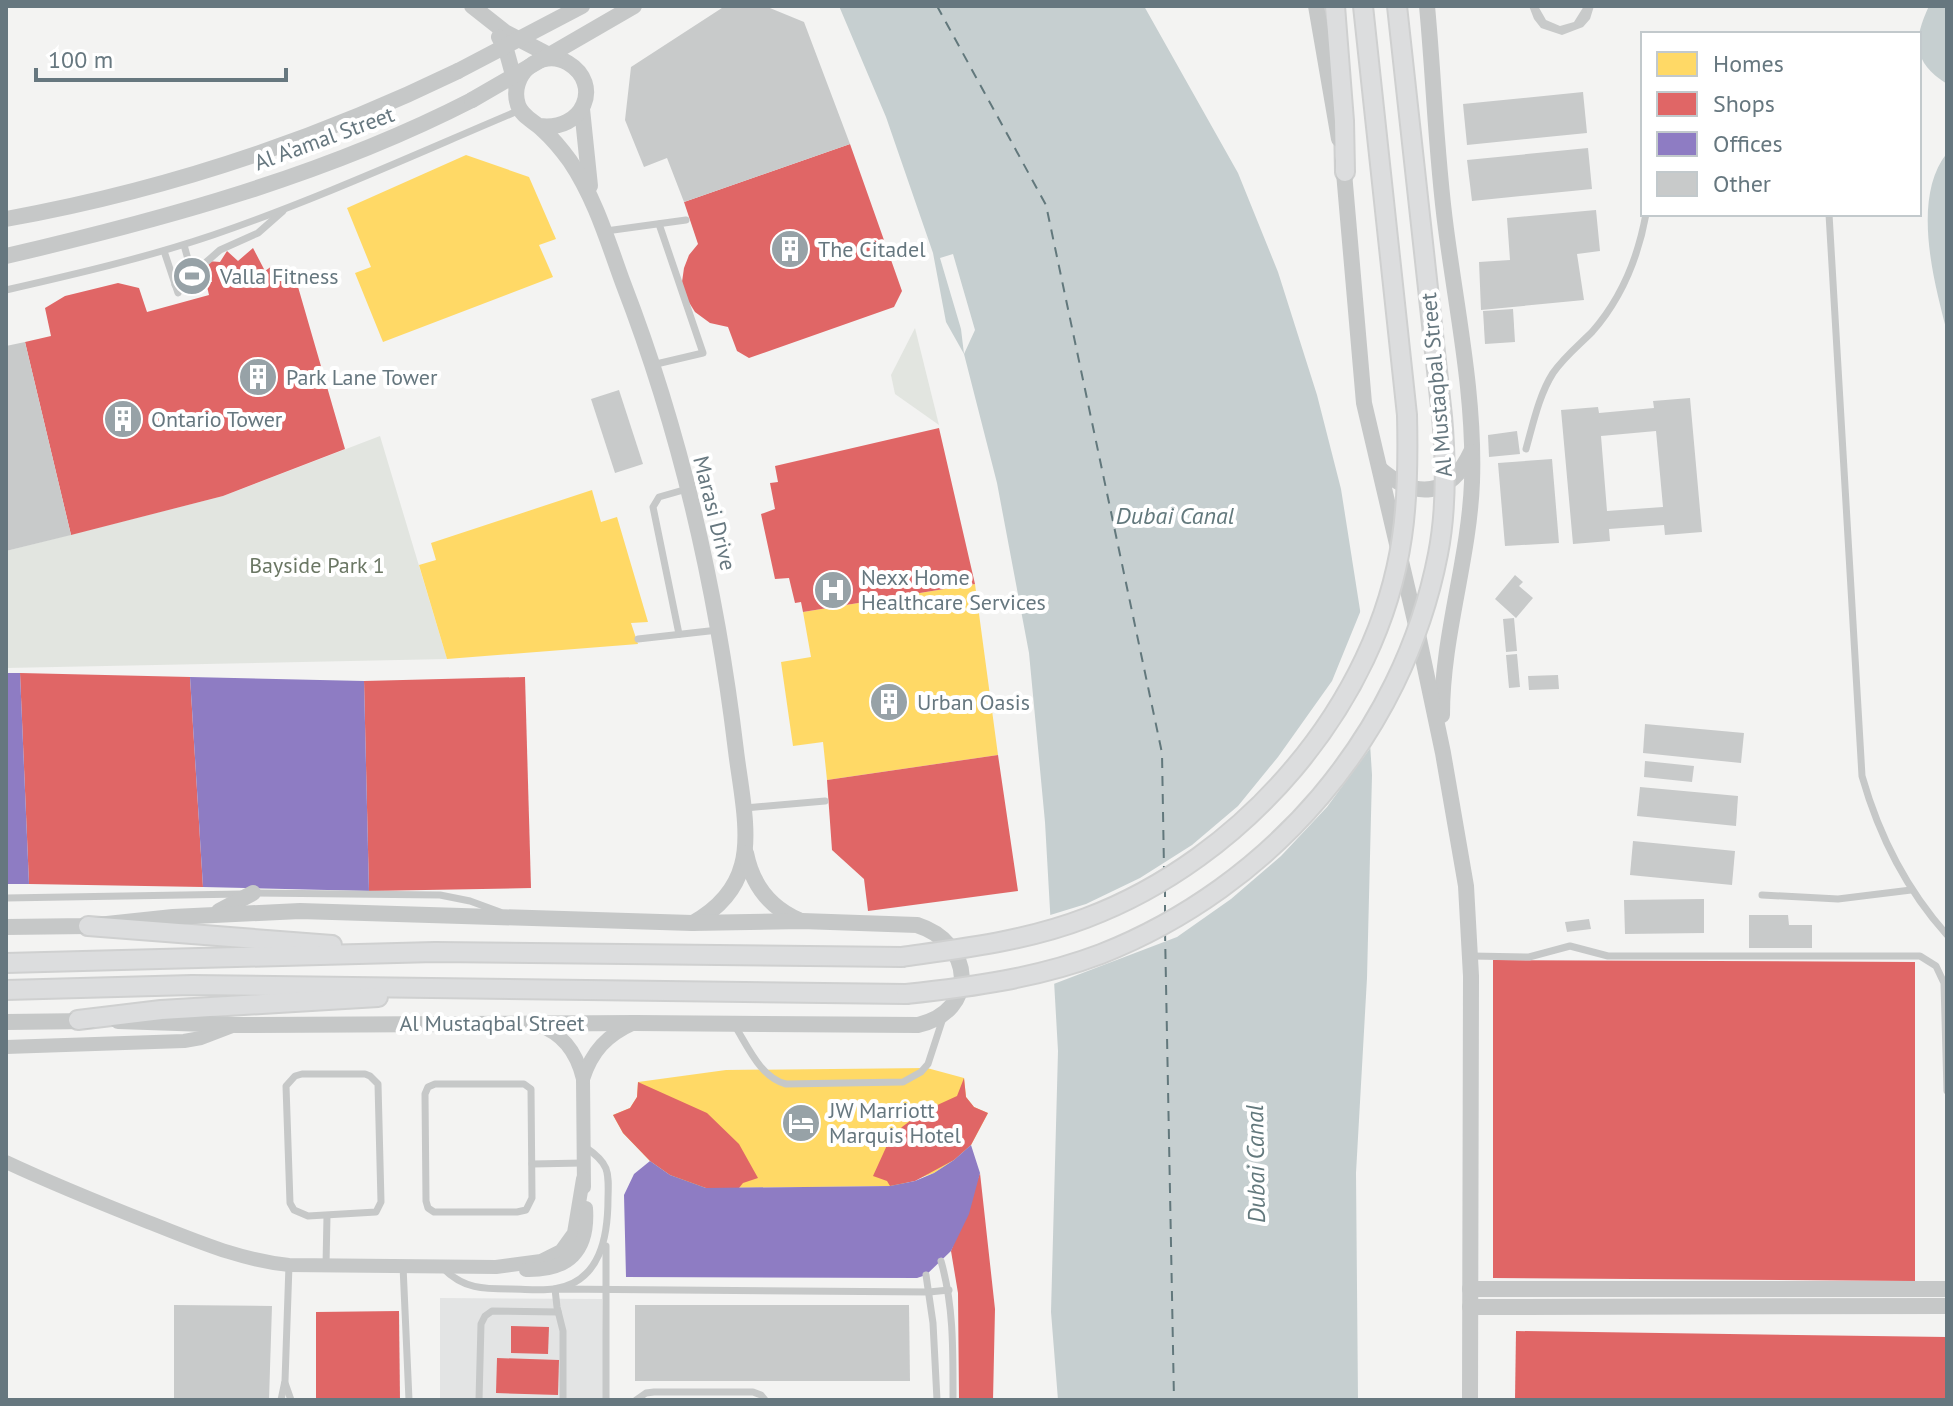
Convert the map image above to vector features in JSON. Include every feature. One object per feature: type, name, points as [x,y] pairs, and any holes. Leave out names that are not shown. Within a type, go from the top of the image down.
[{"type":"main road","points":[[1335,6],[1345,172]]},
{"type":"main road","name":"Al Mustaqbal Street","points":[[6,963],[435,952],[902,957],[1018,939],[1065,926],[1122,903],[1185,867],[1243,822],[1269,796],[1301,759],[1336,709],[1359,666],[1383,609],[1402,539],[1407,415],[1363,6]]},
{"type":"main road","name":"Al Mustaqbal Street","points":[[6,990],[192,985],[906,994],[963,988],[1063,967],[1124,944],[1204,901],[1256,862],[1294,827],[1320,798],[1366,735],[1403,665],[1417,629],[1438,554],[1446,478],[1442,416],[1397,6]]},
{"type":"main road","points":[[88,926],[435,952]]},
{"type":"main road","points":[[78,1020],[147,1011],[359,999],[433,988]]},
{"type":"street","points":[[472,6],[489,22],[567,63],[582,78],[585,88],[582,109],[574,119],[552,128],[539,126],[520,110],[507,53],[489,22]]},
{"type":"street","name":"Al A'amal Street","points":[[6,219],[102,199],[263,151],[372,112],[582,6]]},
{"type":"street","name":"Al A'amal Street","points":[[6,256],[114,231],[243,191],[385,141],[472,100],[634,6]]},
{"type":"street","points":[[1316,6],[1345,172],[1361,381],[1443,753],[1466,886],[1471,956],[1470,1400]]},
{"type":"street","points":[[1427,6],[1442,190],[1464,355],[1472,450],[1467,538],[1443,677],[1443,753]]},
{"type":"street","points":[[516,88],[523,71],[530,65],[538,60],[557,59]]},
{"type":"street","name":"Marasi Drive","points":[[582,109],[592,199]]},
{"type":"street","name":"Marasi Drive","points":[[539,126],[569,160],[592,199],[652,365],[687,489],[718,630],[743,808],[745,848],[743,864],[729,893],[706,916],[692,923]]},
{"type":"street","points":[[1380,469],[1398,484],[1421,490],[1444,485],[1462,471],[1472,450]]},
{"type":"street","name":"Marasi Drive","points":[[745,848],[752,875],[767,898],[777,908],[802,921]]},
{"type":"street","points":[[215,914],[253,893]]},
{"type":"street","points":[[6,927],[88,926],[215,914],[300,911],[512,919],[917,925],[934,930],[948,941],[957,956],[962,973],[958,996],[944,1014]]},
{"type":"street","name":"Al Mustaqbal Street","points":[[6,1022],[918,1025],[932,1022],[944,1014]]},
{"type":"street","points":[[6,1162],[224,1252],[267,1262],[289,1265],[496,1267],[541,1261],[566,1246],[577,1224],[583,1179],[583,1079],[567,1043],[557,1034],[533,1023]]},
{"type":"street","points":[[583,1079],[596,1050],[607,1038],[635,1023]]},
{"type":"street","points":[[6,1047],[184,1041],[236,1025]]},
{"type":"street","points":[[6,1171],[51,1183]]},
{"type":"street","points":[[1470,1289],[1947,1289]]},
{"type":"street","points":[[1470,1307],[1947,1306]]},
{"type":"lane","points":[[6,290],[184,245],[286,208],[520,110]]},
{"type":"lane","points":[[164,251],[176,289],[195,283],[212,256],[258,233],[286,208]]},
{"type":"lane","points":[[1526,449],[1539,405],[1553,373],[1595,329],[1623,287],[1642,239],[1646,216]]},
{"type":"lane","points":[[1829,216],[1862,776],[1884,842],[1911,890],[1947,935]]},
{"type":"lane","points":[[604,231],[686,220]]},
{"type":"lane","points":[[652,365],[703,353],[659,224]]},
{"type":"lane","points":[[184,245],[195,283]]},
{"type":"lane","points":[[679,634],[653,507],[659,497],[687,489]]},
{"type":"lane","points":[[638,639],[718,630]]},
{"type":"lane","points":[[743,808],[825,801]]},
{"type":"lane","points":[[1762,895],[1838,899],[1911,890]]},
{"type":"lane","points":[[6,898],[253,893],[440,895],[485,905],[512,919]]},
{"type":"lane","points":[[1471,956],[1529,957],[1570,946],[1608,956],[1920,956],[1936,966],[1944,983],[1947,1091]]},
{"type":"lane","points":[[734,1025],[757,1061],[776,1082],[903,1082],[928,1064],[944,1014]]},
{"type":"lane","points":[[302,1074],[370,1076],[379,1089],[380,1205],[372,1214],[327,1216],[300,1214],[290,1203],[286,1086],[295,1076],[302,1074]]},
{"type":"lane","points":[[435,1084],[529,1086],[533,1092],[532,1164],[532,1198],[529,1207],[522,1212],[431,1211],[426,1201],[425,1094],[428,1087],[435,1084]]},
{"type":"lane","points":[[583,1145],[602,1160],[608,1171],[606,1400]]},
{"type":"lane","points":[[532,1164],[583,1163]]},
{"type":"lane","points":[[326,1265],[327,1216]]},
{"type":"lane","points":[[555,1289],[581,1277],[592,1266],[606,1239]]},
{"type":"lane","points":[[941,1261],[949,1290],[954,1359],[953,1400]]},
{"type":"lane","points":[[281,1400],[285,1381],[289,1265]]},
{"type":"lane","points":[[403,1266],[409,1400]]},
{"type":"lane","points":[[442,1267],[461,1283],[472,1287],[949,1290]]},
{"type":"lane","points":[[926,1275],[937,1400]]},
{"type":"lane","points":[[555,1289],[563,1331],[563,1400]]},
{"type":"lane","points":[[479,1400],[481,1324],[485,1316],[492,1311],[558,1312]]},
{"type":"lane","points":[[285,1381],[291,1400]]},
{"type":"lane","points":[[636,1400],[654,1392],[757,1393],[765,1400]]},
{"type":"shaded area","points":[[440,1298],[602,1299],[605,1400],[440,1400]]},
{"type":"green space","points":[[915,328],[939,425],[895,394],[891,375]]},
{"type":"green space","name":"Bayside Park 1","points":[[380,436],[447,659],[6,668],[6,551],[223,496]]},
{"type":"water","name":"Dubai Canal","points":[[839,6],[1144,6],[1238,173],[1278,272],[1317,395],[1341,489],[1363,629],[1372,775],[1367,978],[1356,1173],[1358,1400],[1058,1400],[1051,1312],[1058,1051],[1045,822],[1029,653],[997,483],[964,354],[946,322],[933,253],[886,117]]},
{"type":"water","points":[[1929,6],[1947,6],[1947,84],[1922,59],[1920,29]]},
{"type":"water","points":[[1947,153],[1947,332],[1932,265],[1928,216],[1936,172]]},
{"type":"pier","points":[[953,254],[975,330],[964,354],[961,329],[940,258]]},
{"type":"pier","points":[[1363,605],[1374,743],[1327,807],[1281,856],[1231,899],[1177,937],[1051,985],[1047,916],[1086,904],[1140,878],[1192,845],[1238,806],[1278,757],[1332,681]]},
{"type":"building: Homes","points":[[466,155],[529,177],[556,239],[539,245],[553,277],[383,342],[355,273],[371,267],[347,208]]},
{"type":"building: Homes","points":[[592,490],[601,522],[617,517],[648,622],[631,623],[638,644],[447,659],[419,565],[436,560],[431,543]]},
{"type":"building: Homes","name":"Urban Oasis","points":[[975,584],[998,755],[827,780],[823,742],[793,746],[781,662],[811,657],[803,612]]},
{"type":"building: Homes","name":"JW Marriott Marquis Hotel","points":[[927,1068],[964,1078],[966,1097],[974,1107],[988,1113],[971,1145],[954,1160],[934,1173],[897,1186],[706,1188],[690,1184],[650,1161],[623,1133],[613,1115],[630,1108],[637,1097],[638,1082],[726,1070]]},
{"type":"building: Shops","name":"The Citadel","points":[[850,144],[902,291],[894,307],[749,358],[737,351],[728,327],[710,323],[695,312],[685,296],[682,282],[684,268],[698,244],[684,202]]},
{"type":"building: Shops","points":[[253,248],[265,271],[272,266],[276,279],[294,273],[345,449],[223,496],[71,535],[25,342],[51,336],[45,308],[65,296],[118,283],[139,288],[147,312],[209,295],[206,282],[212,282],[207,261],[220,262],[227,251],[238,261]]},
{"type":"building: Shops","points":[[939,428],[975,584],[803,612],[801,602],[795,603],[789,578],[775,579],[761,514],[775,509],[770,483],[778,482],[775,466]]},
{"type":"building: Shops","points":[[20,673],[190,677],[203,887],[29,884]]},
{"type":"building: Shops","points":[[525,677],[531,888],[369,891],[364,681]]},
{"type":"building: Shops","points":[[998,755],[1018,891],[868,911],[864,879],[832,850],[827,780]]},
{"type":"building: Shops","points":[[1493,960],[1915,962],[1915,1281],[1493,1278]]},
{"type":"building: Shops","points":[[964,1078],[966,1097],[974,1107],[988,1113],[971,1145],[954,1160],[915,1181],[890,1186],[887,1181],[873,1176],[888,1143],[902,1127],[922,1112],[957,1096]]},
{"type":"building: Shops","points":[[638,1082],[707,1113],[739,1144],[758,1178],[743,1183],[739,1188],[706,1188],[670,1175],[650,1161],[623,1133],[613,1115],[630,1108],[637,1097]]},
{"type":"building: Shops","points":[[980,1173],[995,1309],[993,1400],[959,1400],[958,1293],[951,1251]]},
{"type":"building: Shops","points":[[399,1311],[400,1400],[316,1400],[316,1312]]},
{"type":"building: Shops","points":[[511,1326],[549,1327],[548,1354],[511,1353]]},
{"type":"building: Shops","points":[[1516,1331],[1947,1337],[1947,1400],[1515,1400]]},
{"type":"building: Shops","points":[[497,1358],[559,1360],[558,1395],[496,1393]]},
{"type":"building: Offices","points":[[6,673],[20,673],[29,884],[6,884]]},
{"type":"building: Offices","points":[[190,677],[364,681],[369,891],[203,887]]},
{"type":"building: Offices","points":[[971,1145],[980,1173],[969,1214],[951,1251],[926,1275],[917,1278],[626,1277],[624,1195],[634,1174],[650,1161],[670,1175],[706,1188],[890,1186],[934,1173]]},
{"type":"building: Other","points":[[725,6],[765,6],[804,22],[850,144],[684,202],[667,158],[644,167],[625,120],[631,67]]},
{"type":"building: Other","points":[[1529,6],[1538,6],[1546,20],[1560,26],[1574,22],[1584,6],[1594,6],[1590,19],[1583,27],[1562,35],[1541,28]]},
{"type":"building: Other","points":[[1583,92],[1587,133],[1467,145],[1463,104]]},
{"type":"building: Other","points":[[1588,148],[1592,189],[1472,201],[1467,160]]},
{"type":"building: Other","points":[[1596,210],[1600,251],[1577,254],[1584,300],[1481,310],[1479,262],[1510,260],[1507,218]]},
{"type":"building: Other","points":[[1513,309],[1515,342],[1485,344],[1483,311]]},
{"type":"building: Other","points":[[25,342],[71,535],[6,551],[6,346]]},
{"type":"building: Other","points":[[619,390],[643,464],[615,473],[591,399]]},
{"type":"building: Other","points":[[1690,398],[1702,532],[1665,535],[1664,525],[1609,529],[1610,541],[1573,544],[1561,410],[1598,407],[1599,413],[1654,408],[1653,401]],"holes":[[[1656,431],[1663,507],[1607,511],[1601,436]]]},
{"type":"building: Other","points":[[1517,431],[1520,454],[1489,457],[1488,435]]},
{"type":"building: Other","points":[[1552,459],[1559,543],[1505,546],[1498,463]]},
{"type":"building: Other","points":[[1515,575],[1523,582],[1519,586],[1533,598],[1516,618],[1495,599]]},
{"type":"building: Other","points":[[1514,618],[1517,651],[1506,652],[1503,619]]},
{"type":"building: Other","points":[[1517,654],[1520,687],[1509,688],[1506,655]]},
{"type":"building: Other","points":[[1558,675],[1559,689],[1529,690],[1528,676]]},
{"type":"building: Other","points":[[1645,724],[1744,733],[1741,763],[1643,753]]},
{"type":"building: Other","points":[[1645,761],[1694,766],[1692,782],[1644,777]]},
{"type":"building: Other","points":[[1640,787],[1738,796],[1736,826],[1637,816]]},
{"type":"building: Other","points":[[1633,841],[1735,851],[1732,885],[1630,875]]},
{"type":"building: Other","points":[[1704,899],[1704,933],[1625,934],[1624,900]]},
{"type":"building: Other","points":[[1749,915],[1788,915],[1789,925],[1812,925],[1812,948],[1749,948]]},
{"type":"building: Other","points":[[1589,919],[1591,929],[1567,932],[1565,922]]},
{"type":"building: Other","points":[[174,1305],[272,1306],[269,1400],[174,1400]]},
{"type":"building: Other","points":[[635,1305],[909,1305],[910,1381],[635,1381]]},
{"type":"ferry route","points":[[937,6],[1046,205],[1162,753],[1164,869]]},
{"type":"ferry route","points":[[1165,887],[1165,913]]},
{"type":"ferry route","points":[[1165,931],[1174,1400]]},
{"type":"place","name":"The Citadel","points":[[790,249]]},
{"type":"place","name":"Valla Fitness","points":[[192,276]]},
{"type":"place","name":"Park Lane Tower","points":[[258,377]]},
{"type":"place","name":"Ontario Tower","points":[[123,419]]},
{"type":"place","name":"Nexx Home Healthcare Services","points":[[833,590]]},
{"type":"place","name":"Urban Oasis","points":[[889,702]]},
{"type":"place","name":"JW Marriott Marquis Hotel","points":[[801,1123]]}]
